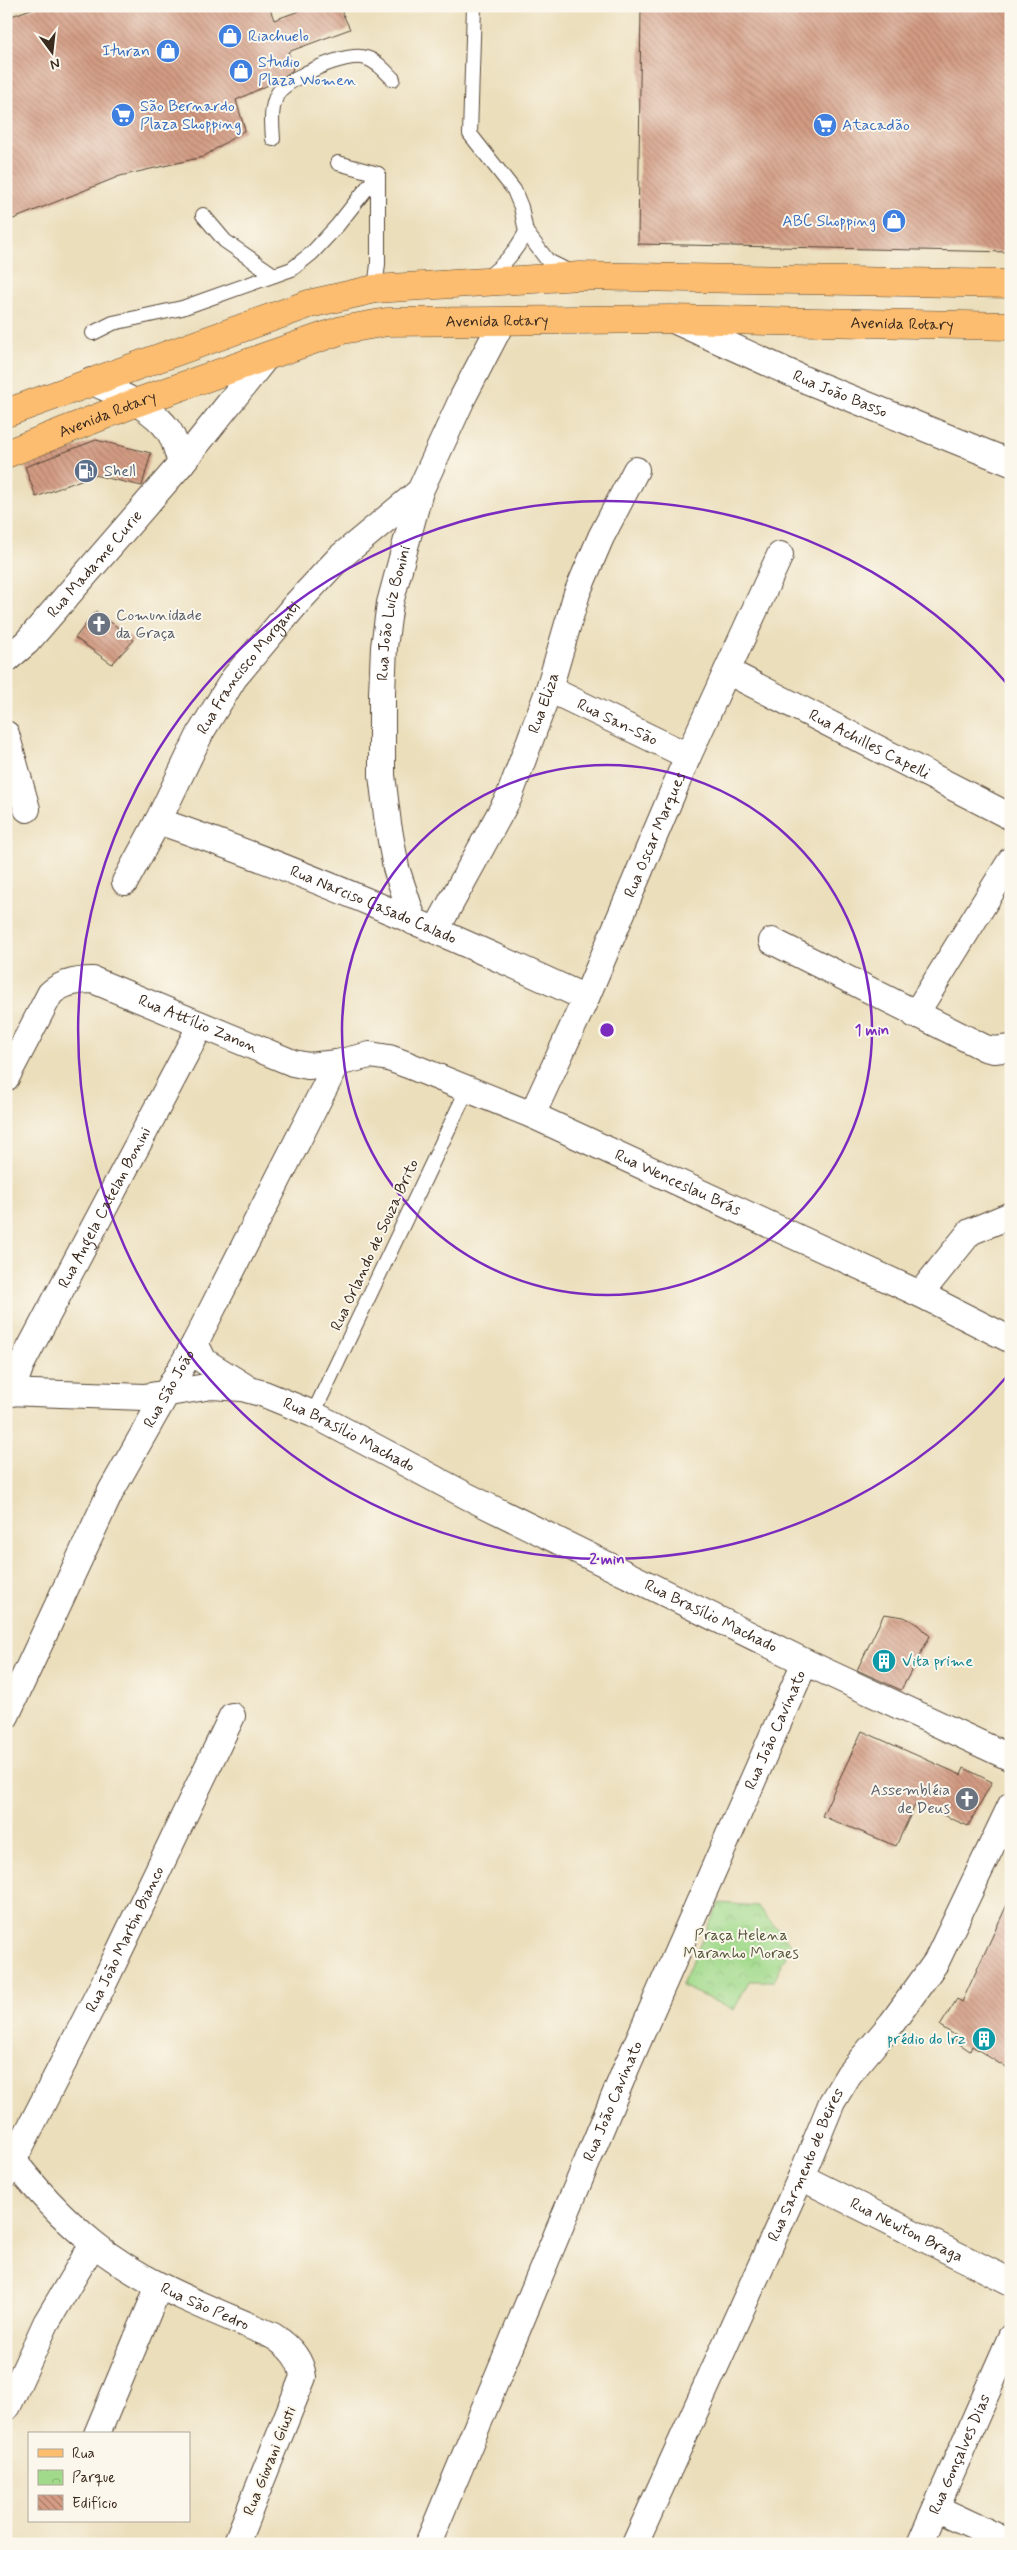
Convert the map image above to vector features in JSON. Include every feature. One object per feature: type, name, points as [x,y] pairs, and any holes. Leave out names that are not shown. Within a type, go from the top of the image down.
[{"type":"main road","points":[[6,413],[309,304],[375,289],[580,276],[1011,284]]},
{"type":"main road","name":"Avenida Rotary","points":[[6,454],[136,403],[342,330],[387,322],[671,319],[1011,326]]},
{"type":"street","name":"Rua João Basso","points":[[671,319],[808,381],[1011,463]]},
{"type":"street","name":"Rua João Luiz Bonini","points":[[425,926],[396,868],[388,824],[382,775],[384,646],[390,603],[420,490],[463,397],[502,322]]},
{"type":"street","name":"Rua Madame Curie","points":[[6,660],[27,642],[181,464],[267,356]]},
{"type":"street","points":[[91,382],[136,403],[161,421],[170,432],[181,464]]},
{"type":"street","name":"Rua Eliza","points":[[425,926],[509,797],[549,688],[577,593],[601,537],[636,470]]},
{"type":"street","name":"Rua Francisco Morganti","points":[[125,882],[158,821],[201,732],[234,678],[297,603],[339,558],[420,490]]},
{"type":"street","name":"Rua Oscar Marques","points":[[532,1115],[586,998],[688,756],[780,555]]},
{"type":"street","name":"Rua Achilles Capelli","points":[[727,671],[1011,817]]},
{"type":"street","name":"Rua San-São","points":[[549,688],[688,756]]},
{"type":"street","points":[[6,734],[27,809]]},
{"type":"street","name":"Rua Narciso Casado Calado","points":[[158,821],[202,836],[425,926],[586,998]]},
{"type":"street","points":[[915,1015],[1011,860]]},
{"type":"street","points":[[772,941],[915,1015],[985,1048],[994,1050],[1011,1048]]},
{"type":"street","name":"Rua Attílio Zanon","points":[[6,1078],[50,994],[61,986],[80,980],[93,980],[293,1063],[308,1066],[337,1063]]},
{"type":"street","name":"Rua Angela Catelan Bonini","points":[[8,1392],[201,1025]]},
{"type":"street","name":"Rua Wenceslau Brás","points":[[337,1063],[370,1055],[388,1058],[532,1115],[920,1294],[1011,1340]]},
{"type":"street","name":"Rua São João","points":[[6,1716],[112,1490],[195,1343],[337,1063]]},
{"type":"street","points":[[920,1294],[970,1232],[1011,1215]]},
{"type":"street","name":"Rua Brasílio Machado","points":[[195,1343],[204,1361],[252,1390],[313,1414],[466,1496],[805,1662],[1011,1758]]},
{"type":"street","name":"Rua Brasílio Machado","points":[[8,1392],[144,1397],[212,1386],[252,1390]]},
{"type":"street","name":"Rua João Cavinato","points":[[428,2544],[627,2066],[805,1662]]},
{"type":"street","name":"Rua João Martin Bianco","points":[[9,2162],[102,1987],[232,1716]]},
{"type":"street","name":"Rua Sarmento de Beires","points":[[635,2544],[801,2177],[832,2102],[844,2081],[867,2050],[892,2023],[936,1962],[1011,1805]]},
{"type":"street","name":"Rua São Pedro","points":[[9,2162],[93,2244],[159,2286],[273,2336],[286,2344],[302,2366],[303,2377]]},
{"type":"street","name":"Rua Newton Braga","points":[[801,2177],[1011,2282]]},
{"type":"street","points":[[8,2406],[46,2323],[93,2244]]},
{"type":"street","points":[[99,2432],[159,2286]]},
{"type":"street","name":"Rua Gonçalves Dias","points":[[920,2544],[1011,2337]]},
{"type":"street","name":"Rua Giovani Giusti","points":[[236,2544],[303,2377]]},
{"type":"street","points":[[936,2508],[1011,2542]]},
{"type":"lane","points":[[474,6],[470,134],[514,190],[521,207],[526,232],[548,261],[580,276]]},
{"type":"lane","points":[[273,139],[272,113],[278,93],[305,74],[349,57],[364,57],[374,61],[393,79]]},
{"type":"lane","points":[[338,162],[378,174]]},
{"type":"lane","points":[[93,333],[113,323],[182,308],[292,269],[312,254],[378,174]]},
{"type":"lane","points":[[375,289],[378,264],[378,174]]},
{"type":"lane","points":[[203,215],[225,241],[274,275]]},
{"type":"lane","points":[[482,281],[502,266],[517,248],[526,232]]},
{"type":"lane","name":"Rua Orlando de Souza Brito","points":[[313,1414],[467,1090]]},
{"type":"green space","name":"Praça Helena Maranho Moraes","points":[[719,1903],[757,1906],[791,1944],[774,1981],[749,1981],[734,2010],[681,1986]]},
{"type":"building","name":"São Bernardo Plaza Shopping","points":[[39,6],[269,6],[274,20],[313,6],[339,6],[350,29],[288,52],[293,70],[277,81],[236,100],[245,130],[203,157],[120,176],[6,222],[6,18]]},
{"type":"building","name":"Atacadão","points":[[641,6],[1011,6],[1011,252],[638,244]]},
{"type":"building","name":"Shell","points":[[96,440],[151,453],[142,486],[94,475],[36,497],[25,467]]},
{"type":"building","name":"Comunidade da Graça","points":[[96,611],[134,640],[112,664],[75,638]]},
{"type":"building","name":"Vita prime","points":[[884,1614],[904,1617],[919,1625],[930,1636],[901,1690],[857,1670]]},
{"type":"building","points":[[862,1731],[961,1775],[964,1768],[992,1782],[968,1826],[916,1803],[896,1846],[822,1816]]},
{"type":"building","points":[[1011,1896],[1011,2071],[972,2046],[970,2051],[955,2041],[958,2037],[940,2026],[957,1999],[962,2002]]},
{"type":"place","name":"Riachuelo","points":[[230,36]]},
{"type":"place","name":"Ituran","points":[[168,51]]},
{"type":"place","name":"Studio Plaza Women","points":[[241,71]]},
{"type":"place","name":"São Bernardo Plaza Shopping","points":[[123,115]]},
{"type":"place","name":"Atacadão","points":[[825,125]]},
{"type":"place","name":"ABC Shopping","points":[[894,221]]},
{"type":"place","name":"Shell","points":[[86,471]]},
{"type":"place","name":"Comunidade da Graça","points":[[99,624]]},
{"type":"place","name":"Vita prime","points":[[884,1661]]},
{"type":"place","name":"Assembléia de Deus","points":[[967,1799]]},
{"type":"place","name":"prédio do lrz","points":[[984,2039]]}]
